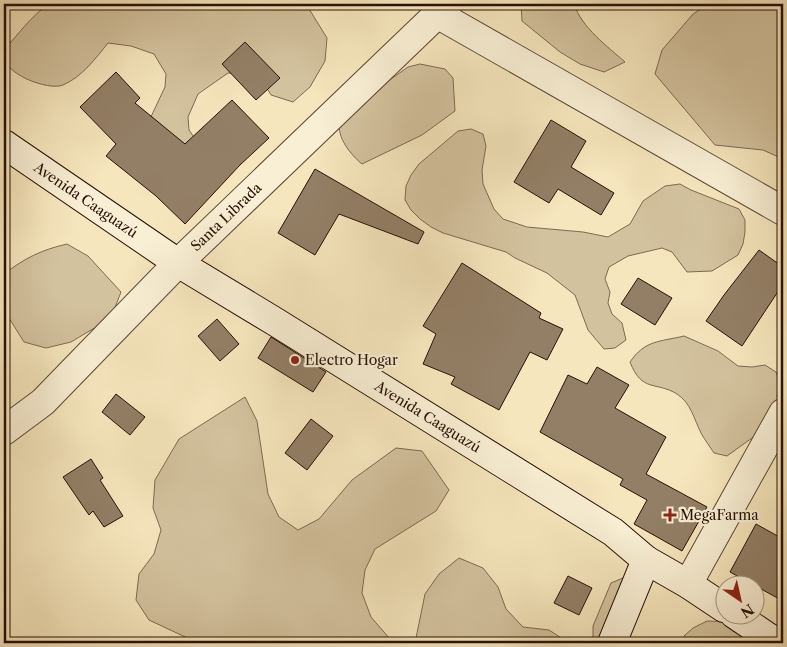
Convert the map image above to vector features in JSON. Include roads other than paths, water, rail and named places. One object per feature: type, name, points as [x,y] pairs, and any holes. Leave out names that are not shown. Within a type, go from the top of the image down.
[{"type":"street","points":[[442,9],[783,212]]},
{"type":"street","name":"Santa Librada","points":[[4,431],[43,402],[178,263],[442,9]]},
{"type":"street","name":"Avenida Caaguazú","points":[[4,144],[178,263],[274,320],[613,532],[646,560],[714,601]]},
{"type":"street","points":[[688,584],[783,413]]},
{"type":"street","points":[[612,643],[646,560]]},
{"type":"street","points":[[749,624],[777,643]]},
{"type":"place","name":"Electro Hogar","points":[[295,360]]},
{"type":"place","name":"MegaFarma","points":[[670,515]]}]
